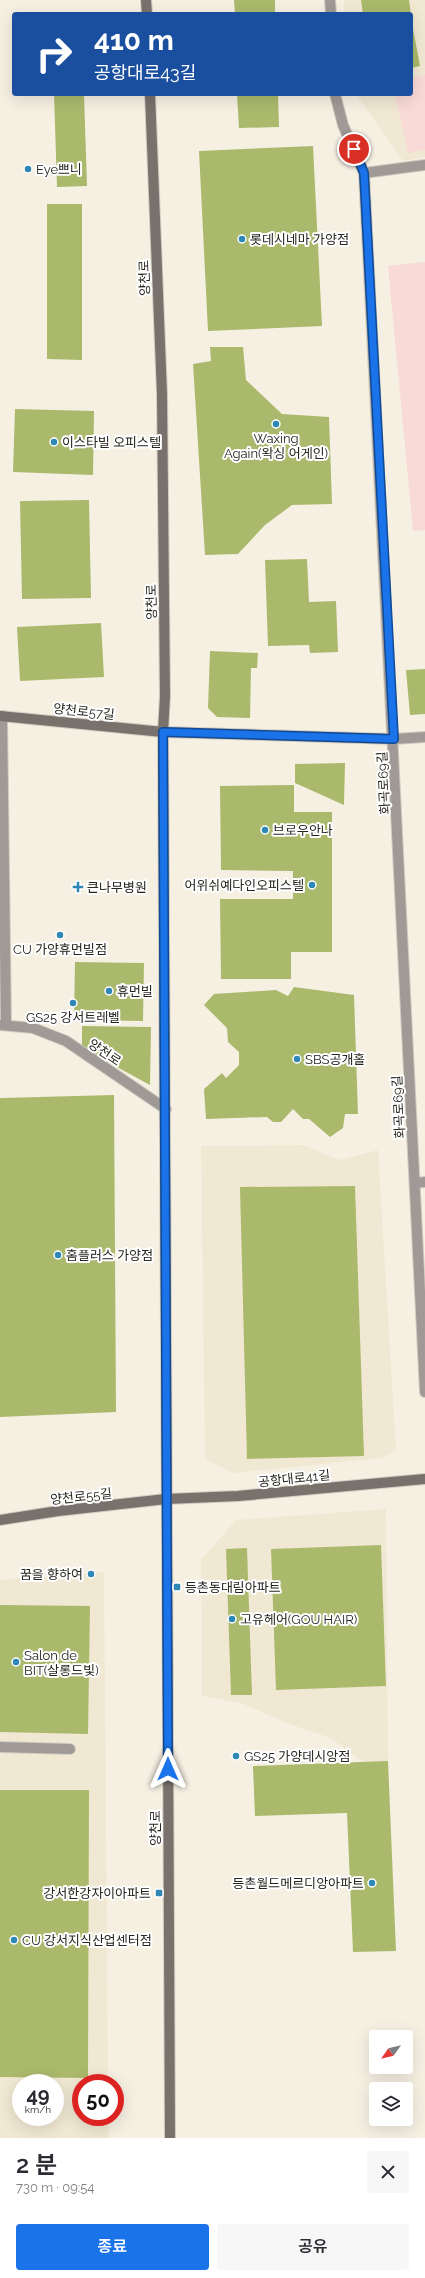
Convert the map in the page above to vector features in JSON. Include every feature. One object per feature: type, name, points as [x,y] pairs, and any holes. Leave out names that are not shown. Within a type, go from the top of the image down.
[{"type":"main road","points":[[146,0],[147,12]]},
{"type":"main road","name":"양천로","points":[[150,96],[162,394],[165,688],[163,732],[170,2138]]},
{"type":"main road","name":"양천로57길","points":[[1,716],[163,732]]},
{"type":"main road","name":"공항대로41길","points":[[166,1499],[238,1496],[425,1479]]},
{"type":"main road","name":"양천로55길","points":[[0,1520],[166,1499]]},
{"type":"street","points":[[330,0],[331,12]]},
{"type":"street","name":"화곡로69길","points":[[336,96],[343,124],[364,173],[394,739],[420,1183],[425,1392]]},
{"type":"street","points":[[364,173],[425,165]]},
{"type":"street","name":"양천로57길","points":[[1,716],[3,1025]]},
{"type":"street","points":[[163,732],[394,739],[425,737]]},
{"type":"street","name":"양천로","points":[[3,1025],[33,1028],[66,1041],[166,1109]]},
{"type":"street","points":[[0,1747],[70,1749]]},
{"type":"shaded area","points":[[344,0],[425,0],[425,157],[403,161],[357,96],[413,96],[413,12],[344,12]]},
{"type":"shaded area","points":[[425,75],[425,150],[408,153],[395,96],[413,96],[413,78]]},
{"type":"shaded area","points":[[425,262],[425,530],[413,531],[388,266]]},
{"type":"shaded area","points":[[303,1145],[339,1160],[378,1150],[396,1450],[382,1458],[233,1473],[205,1459],[201,1146]]},
{"type":"shaded area","points":[[386,1509],[388,1761],[364,1763],[331,1738],[289,1724],[241,1703],[202,1696],[201,1560],[236,1520]]},
{"type":"shaded area","points":[[104,1572],[108,2074],[72,2074],[72,2126],[108,2126],[109,2138],[0,2138],[0,1580]]},
{"type":"building","points":[[234,0],[275,0],[275,12],[235,12]]},
{"type":"building","points":[[361,0],[409,0],[411,12],[363,12]]},
{"type":"building","points":[[413,29],[420,66],[413,68]]},
{"type":"building","points":[[54,96],[84,96],[87,186],[57,187]]},
{"type":"building","points":[[237,96],[278,96],[279,127],[239,128]]},
{"type":"building","points":[[313,146],[322,326],[208,331],[199,151]]},
{"type":"building","points":[[47,204],[82,204],[82,360],[47,359]]},
{"type":"building","points":[[210,347],[243,347],[246,380],[282,414],[329,417],[332,504],[292,505],[265,525],[238,554],[205,555],[193,364],[211,361]]},
{"type":"building","name":"이스타빌 오피스텔","points":[[15,409],[94,411],[93,475],[13,472]]},
{"type":"building","points":[[89,500],[91,598],[22,599],[20,501]]},
{"type":"building","points":[[307,559],[309,602],[336,601],[338,652],[310,653],[309,645],[268,646],[265,560]]},
{"type":"building","points":[[101,623],[104,677],[20,681],[17,627]]},
{"type":"building","points":[[210,651],[258,653],[257,668],[251,668],[250,718],[217,717],[208,708]]},
{"type":"building","points":[[425,669],[425,714],[410,715],[406,670]]},
{"type":"building","points":[[345,763],[344,805],[295,783],[295,764]]},
{"type":"building","name":"어위쉬예다인오피스텔","points":[[294,785],[294,812],[332,812],[332,952],[291,952],[291,979],[221,979],[220,899],[293,899],[293,871],[221,870],[220,786]]},
{"type":"building","name":"휴먼빌","points":[[75,962],[144,963],[143,1021],[74,1020]]},
{"type":"building","name":"SBS공개홀","points":[[294,987],[354,995],[358,1114],[345,1114],[343,1128],[330,1137],[309,1119],[303,1119],[293,1109],[281,1122],[273,1122],[267,1117],[206,1119],[204,1089],[222,1073],[226,1078],[239,1065],[239,1052],[228,1042],[227,1028],[204,1005],[214,994],[276,990],[288,996]]},
{"type":"building","points":[[82,1026],[151,1027],[150,1085],[82,1048]]},
{"type":"building","name":"홈플러스 가양점","points":[[114,1095],[116,1412],[0,1417],[0,1098]]},
{"type":"building","points":[[355,1186],[364,1456],[247,1459],[240,1187]]},
{"type":"building","points":[[381,1545],[386,1686],[276,1690],[271,1549]]},
{"type":"building","points":[[247,1548],[252,1695],[231,1695],[226,1549]]},
{"type":"building","points":[[0,1605],[90,1606],[88,1734],[0,1732]]},
{"type":"building","name":"등촌월드메르디앙아파트","points":[[388,1761],[396,1951],[353,1952],[347,1813],[255,1816],[253,1766]]},
{"type":"building","points":[[0,1790],[89,1790],[88,2074],[72,2074],[72,2078],[64,2078],[64,2074],[12,2074],[12,2077],[0,2077]]},
{"type":"place","name":"Eye쁘니","points":[[28,169]]},
{"type":"place","name":"롯데시네마 가양점","points":[[242,239]]},
{"type":"place","name":"Waxing Again(왁싱 어게인)","points":[[276,424]]},
{"type":"place","name":"이스타빌 오피스텔","points":[[54,442]]},
{"type":"place","name":"브로우안나","points":[[265,830]]},
{"type":"place","name":"어위쉬예다인오피스텔","points":[[312,885]]},
{"type":"place","name":"큰나무병원","points":[[78,887]]},
{"type":"place","name":"CU 가양휴먼빌점","points":[[60,935]]},
{"type":"place","name":"휴먼빌","points":[[109,991]]},
{"type":"place","name":"GS25 강서트레벨","points":[[73,1003]]},
{"type":"place","name":"SBS공개홀","points":[[297,1059]]},
{"type":"place","name":"홈플러스 가양점","points":[[58,1255]]},
{"type":"place","name":"꿈을 향하여","points":[[91,1574]]},
{"type":"place","name":"등촌동대림아파트","points":[[177,1587]]},
{"type":"place","name":"고유헤어(GOU HAIR)","points":[[232,1619]]},
{"type":"place","name":"Salon de BIT(살롱드빛)","points":[[16,1662]]},
{"type":"place","name":"GS25 가양데시앙점","points":[[236,1756]]},
{"type":"place","name":"등촌월드메르디앙아파트","points":[[372,1883]]},
{"type":"place","name":"강서한강자이아파트","points":[[159,1893]]},
{"type":"place","name":"CU 강서지식산업센터점","points":[[14,1940]]},
{"type":"route","points":[[168,1769],[163,732],[394,739],[364,173],[354,149]]}]
